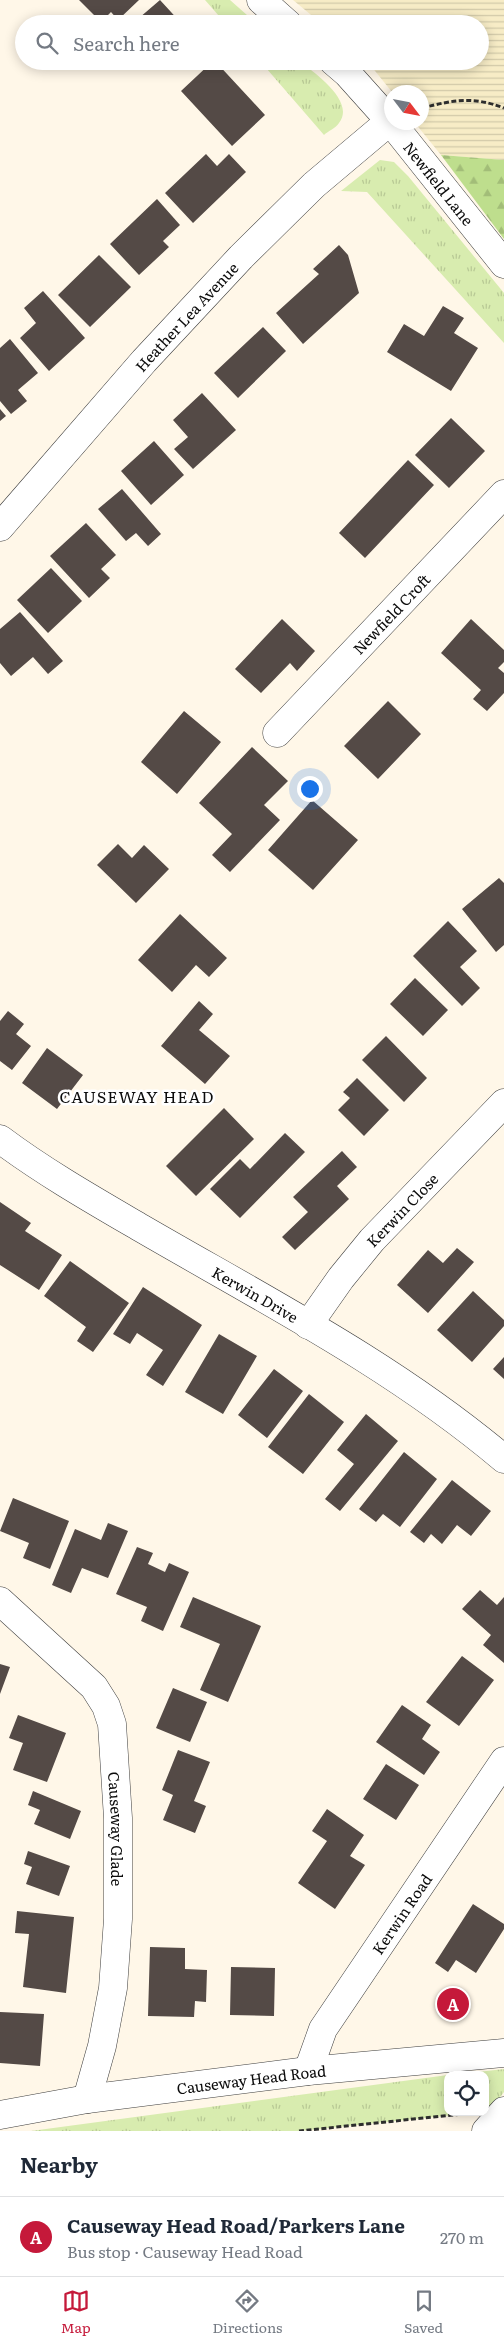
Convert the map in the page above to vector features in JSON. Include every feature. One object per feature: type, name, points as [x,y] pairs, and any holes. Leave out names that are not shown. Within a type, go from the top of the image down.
[{"type":"street","points":[[261,0],[278,15]]},
{"type":"street","name":"Newfield Lane","points":[[344,70],[384,114]]},
{"type":"street","name":"Heather Lea Avenue","points":[[0,527],[138,369],[241,257],[314,185],[384,126]]},
{"type":"street","name":"Newfield Lane","points":[[397,130],[504,264]]},
{"type":"street","name":"Newfield Croft","points":[[277,733],[504,494]]},
{"type":"street","name":"Kerwin Close","points":[[308,1325],[341,1278],[372,1240],[504,1103]]},
{"type":"street","name":"Kerwin Drive","points":[[0,1139],[111,1211],[308,1325],[408,1386],[470,1431],[504,1459]]},
{"type":"street","name":"Causeway Glade","points":[[0,1601],[94,1687],[106,1706],[114,1737],[118,1818],[118,1919],[112,1988],[102,2046],[87,2099]]},
{"type":"street","name":"Kerwin Road","points":[[308,2071],[323,2029],[504,1761]]},
{"type":"street","name":"Causeway Head Road","points":[[0,2114],[87,2099],[308,2071],[504,2053]]},
{"type":"street","points":[[486,2131],[504,2111]]},
{"type":"path","points":[[429,106],[456,100],[469,100],[482,101],[504,108]]},
{"type":"path","points":[[299,2131],[445,2116]]},
{"type":"shaded area","points":[[293,0],[504,0],[504,160],[441,155],[421,130],[429,130],[429,85],[386,85],[374,70],[489,70],[489,15],[311,15]]},
{"type":"green space","points":[[205,0],[230,0],[247,15],[218,15]]},
{"type":"green space","points":[[268,70],[310,70],[331,88],[342,106],[343,115],[338,125],[324,135]]},
{"type":"green space","points":[[441,155],[504,160],[504,239]]},
{"type":"green space","points":[[380,160],[394,162],[408,176],[504,293],[504,343],[367,192],[341,191]]},
{"type":"green space","points":[[504,2069],[504,2092],[489,2112],[489,2071],[486,2071]]},
{"type":"green space","points":[[444,2076],[444,2116],[299,2131],[31,2131]]},
{"type":"building","points":[[79,0],[139,0],[123,15],[114,15],[111,12],[108,15],[94,15]]},
{"type":"building","points":[[160,0],[174,15],[142,15]]},
{"type":"building","points":[[203,70],[223,70],[265,115],[232,146],[181,91]]},
{"type":"building","points":[[206,154],[217,166],[229,154],[246,172],[193,223],[165,193]]},
{"type":"building","points":[[157,199],[180,225],[163,241],[169,247],[139,275],[110,244]]},
{"type":"building","points":[[339,245],[348,255],[359,293],[303,344],[276,313],[319,274],[313,269]]},
{"type":"building","points":[[99,255],[131,287],[90,327],[58,295]]},
{"type":"building","points":[[43,291],[85,338],[49,371],[20,338],[36,323],[24,308]]},
{"type":"building","points":[[443,306],[464,318],[454,333],[478,348],[451,391],[387,352],[404,324],[424,336]]},
{"type":"building","points":[[263,327],[286,351],[238,398],[214,373]]},
{"type":"building","points":[[10,339],[38,373],[18,390],[27,401],[11,414],[0,401],[0,348]]},
{"type":"building","points":[[202,393],[236,430],[193,469],[174,449],[188,437],[173,420]]},
{"type":"building","points":[[0,409],[6,416],[0,421]]},
{"type":"building","points":[[451,418],[485,451],[449,488],[415,455]]},
{"type":"building","points":[[154,441],[184,475],[151,505],[121,471]]},
{"type":"building","points":[[408,460],[434,485],[365,558],[339,533]]},
{"type":"building","points":[[122,489],[161,534],[148,546],[136,533],[126,541],[98,509]]},
{"type":"building","points":[[86,523],[116,555],[101,569],[110,578],[89,598],[50,556]]},
{"type":"building","points":[[51,568],[82,601],[48,633],[17,600]]},
{"type":"building","points":[[20,612],[63,661],[48,674],[33,657],[11,676],[0,663],[0,629]]},
{"type":"building","points":[[282,619],[315,651],[297,671],[290,663],[261,693],[235,669]]},
{"type":"building","points":[[471,619],[504,650],[504,662],[498,668],[504,673],[504,693],[487,711],[473,699],[481,690],[441,653]]},
{"type":"building","points":[[388,701],[421,734],[378,779],[344,746]]},
{"type":"building","points":[[184,711],[221,742],[177,794],[141,762]]},
{"type":"building","points":[[252,747],[288,781],[264,805],[280,820],[230,872],[212,855],[232,834],[199,803]]},
{"type":"building","points":[[312,800],[358,840],[313,890],[268,850]]},
{"type":"building","points":[[118,844],[132,858],[144,845],[169,869],[136,903],[97,865]]},
{"type":"building","points":[[499,878],[504,883],[504,945],[496,952],[462,909]]},
{"type":"building","points":[[180,914],[227,958],[209,977],[196,965],[172,992],[138,960]]},
{"type":"building","points":[[448,921],[477,951],[460,967],[480,988],[462,1006],[413,956]]},
{"type":"building","points":[[415,978],[448,1010],[423,1036],[390,1004]]},
{"type":"building","points":[[199,1001],[213,1014],[199,1030],[230,1056],[205,1084],[161,1046]]},
{"type":"building","points":[[8,1011],[24,1024],[16,1034],[31,1046],[12,1070],[0,1061],[0,1021]]},
{"type":"building","points":[[386,1036],[427,1078],[404,1102],[362,1060]]},
{"type":"building","points":[[47,1048],[83,1075],[57,1109],[22,1083]]},
{"type":"building","points":[[357,1078],[389,1110],[364,1136],[338,1110],[350,1098],[343,1092]]},
{"type":"building","points":[[224,1108],[254,1139],[196,1196],[166,1166]]},
{"type":"building","points":[[285,1133],[305,1152],[240,1218],[210,1189],[240,1159],[250,1169]]},
{"type":"building","points":[[342,1151],[357,1167],[337,1186],[349,1199],[295,1250],[282,1237],[308,1212],[293,1197]]},
{"type":"building","points":[[0,1202],[31,1223],[25,1231],[62,1255],[39,1290],[0,1265]]},
{"type":"building","points":[[457,1248],[474,1262],[428,1313],[397,1285],[428,1250],[443,1263]]},
{"type":"building","points":[[70,1261],[129,1303],[93,1352],[77,1341],[86,1327],[44,1296]]},
{"type":"building","points":[[143,1287],[202,1325],[163,1386],[146,1375],[163,1350],[137,1333],[130,1344],[113,1334]]},
{"type":"building","points":[[473,1291],[504,1320],[504,1326],[472,1362],[437,1330]]},
{"type":"building","points":[[219,1334],[257,1356],[223,1414],[185,1392]]},
{"type":"building","points":[[504,1357],[504,1379],[493,1369]]},
{"type":"building","points":[[274,1369],[303,1391],[267,1438],[238,1415]]},
{"type":"building","points":[[309,1394],[344,1422],[303,1474],[268,1447]]},
{"type":"building","points":[[366,1414],[398,1441],[340,1511],[325,1499],[354,1464],[337,1450]]},
{"type":"building","points":[[404,1452],[437,1479],[400,1527],[383,1514],[376,1522],[359,1509]]},
{"type":"building","points":[[452,1480],[491,1511],[471,1536],[457,1525],[442,1544],[431,1534],[424,1543],[410,1532]]},
{"type":"building","points":[[13,1498],[69,1521],[50,1569],[23,1558],[29,1543],[0,1531]]},
{"type":"building","points":[[108,1523],[128,1531],[108,1578],[82,1568],[71,1593],[52,1585],[75,1529],[101,1540]]},
{"type":"building","points":[[137,1547],[153,1553],[148,1564],[165,1572],[169,1563],[189,1572],[163,1631],[141,1621],[147,1607],[116,1594]]},
{"type":"building","points":[[480,1590],[497,1605],[504,1597],[504,1663],[483,1645],[491,1635],[462,1609]]},
{"type":"building","points":[[193,1597],[261,1626],[228,1702],[200,1690],[220,1644],[180,1627]]},
{"type":"building","points":[[462,1656],[494,1680],[459,1726],[426,1702]]},
{"type":"building","points":[[0,1664],[10,1667],[0,1694]]},
{"type":"building","points":[[173,1688],[207,1702],[190,1742],[156,1728]]},
{"type":"building","points":[[402,1705],[431,1725],[422,1739],[440,1752],[424,1775],[376,1742]]},
{"type":"building","points":[[18,1715],[66,1733],[47,1782],[13,1770],[23,1743],[9,1738]]},
{"type":"building","points":[[178,1750],[210,1762],[194,1801],[206,1806],[195,1833],[163,1820],[173,1795],[162,1790]]},
{"type":"building","points":[[386,1764],[419,1785],[396,1820],[363,1799]]},
{"type":"building","points":[[33,1791],[81,1811],[70,1839],[34,1824],[40,1810],[28,1805]]},
{"type":"building","points":[[327,1809],[364,1835],[350,1856],[365,1865],[335,1909],[298,1883],[327,1841],[312,1831]]},
{"type":"building","points":[[28,1851],[70,1866],[59,1896],[26,1884],[32,1867],[24,1864]]},
{"type":"building","points":[[473,1904],[504,1924],[504,1929],[476,1973],[456,1960],[448,1972],[435,1963]]},
{"type":"building","points":[[17,1911],[74,1917],[66,1993],[23,1987],[29,1934],[15,1933]]},
{"type":"building","points":[[150,1947],[185,1948],[185,1969],[207,1970],[206,2002],[195,2001],[194,2017],[148,2016]]},
{"type":"building","points":[[231,1967],[275,1968],[274,2016],[230,2015]]},
{"type":"building","points":[[0,2012],[44,2014],[40,2066],[0,2063]]},
{"type":"place","name":"Causeway Head Road/Parkers Lane","points":[[453,2004]]},
{"type":"district","name":"CAUSEWAY HEAD","points":[[137,1096]]}]
